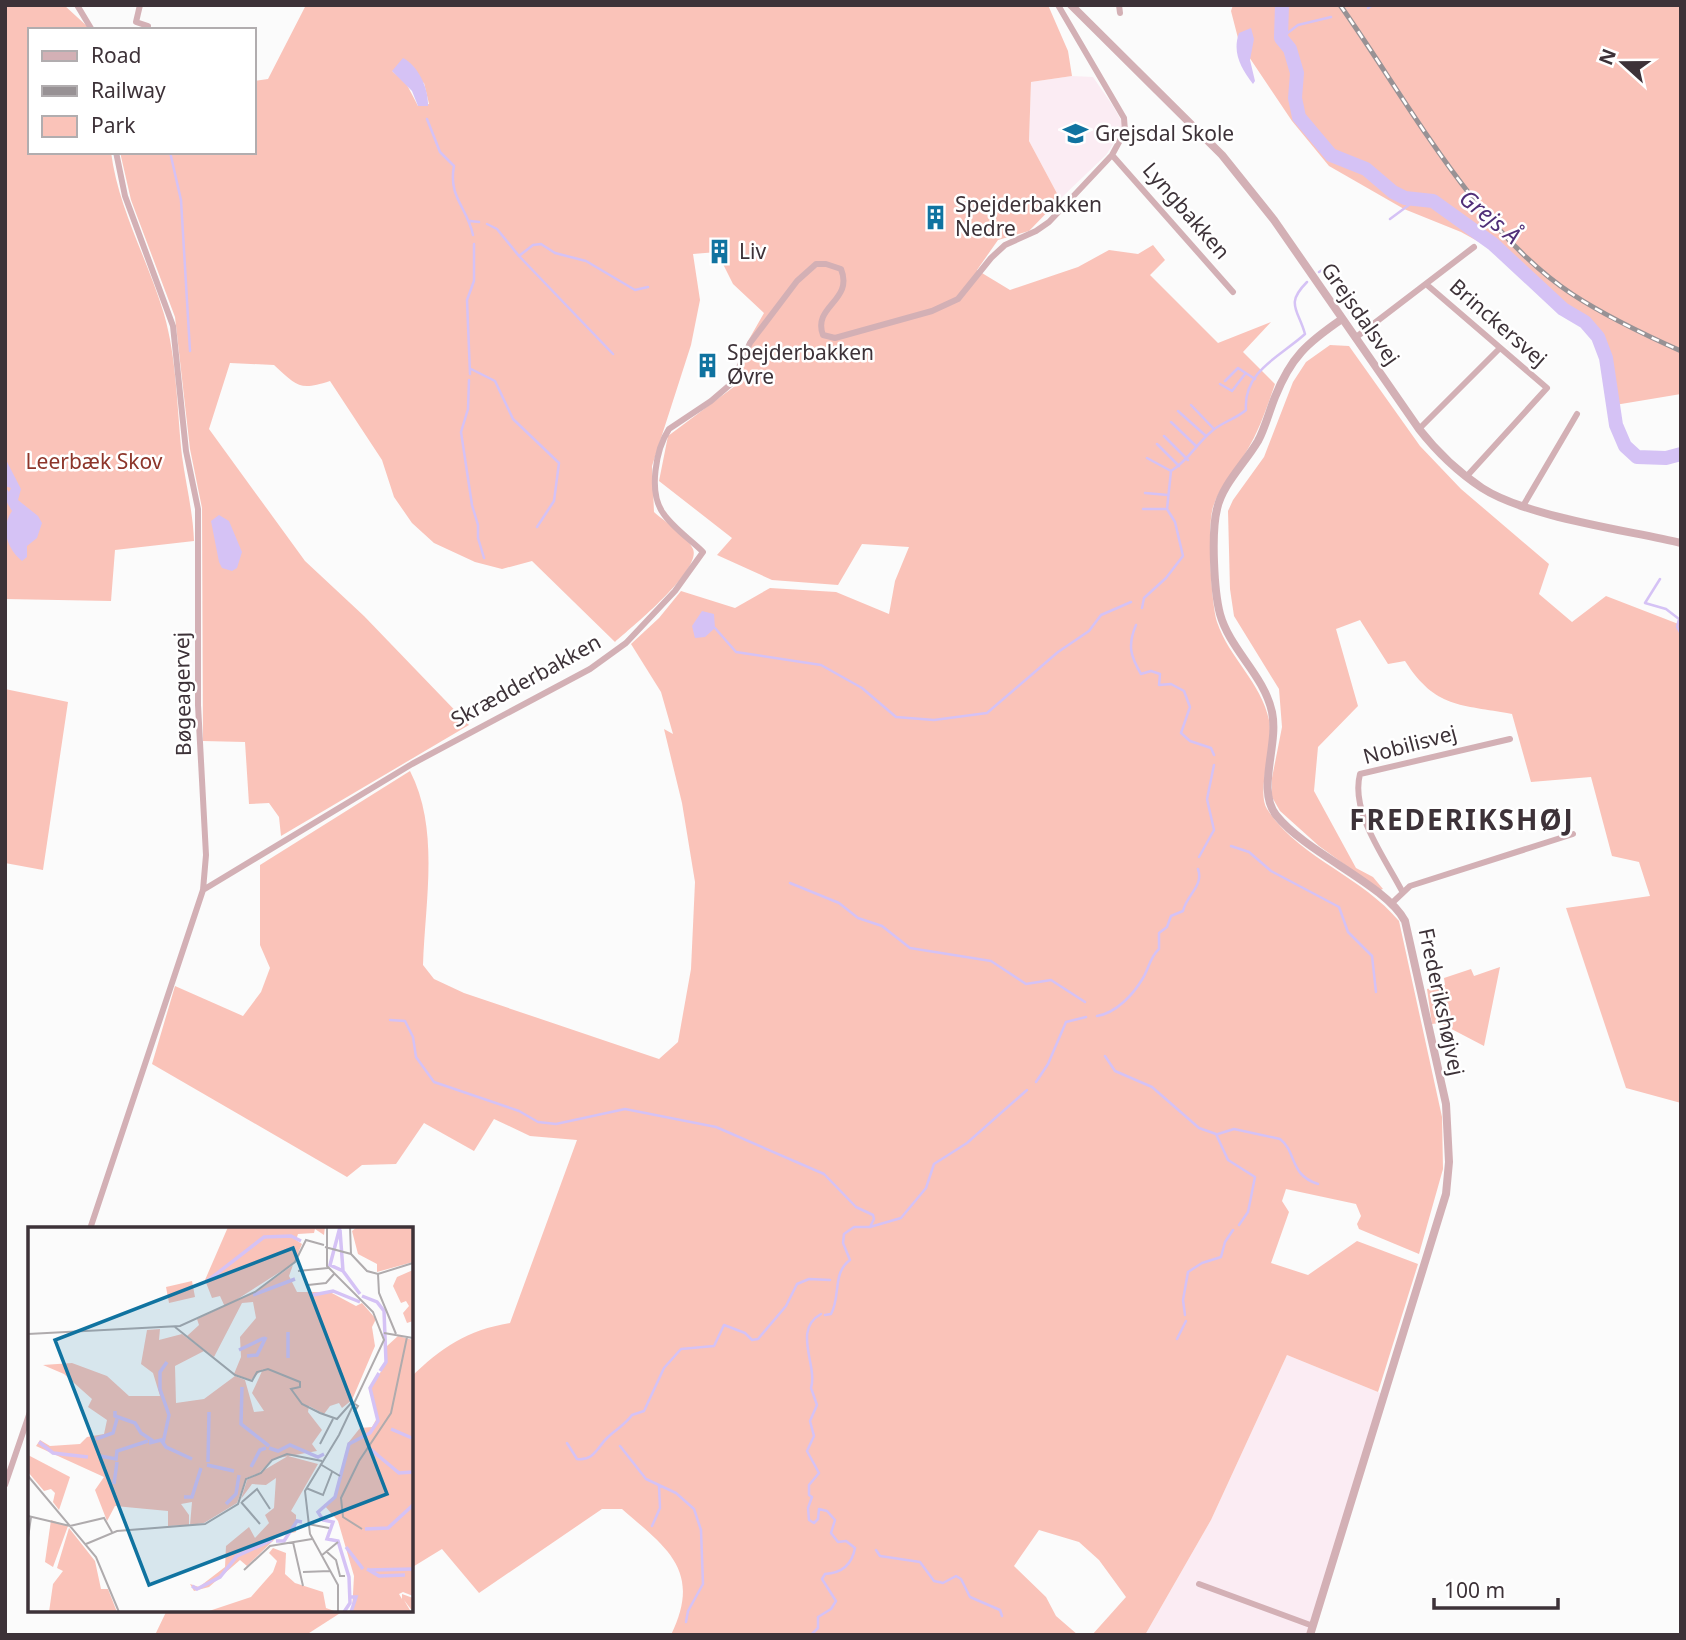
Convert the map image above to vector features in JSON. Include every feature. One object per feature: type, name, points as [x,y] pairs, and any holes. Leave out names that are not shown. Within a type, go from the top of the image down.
[{"type":"street","points":[[77,5],[91,28]]},
{"type":"street","points":[[140,5],[136,22],[148,26]]},
{"type":"street","name":"Skrædderbakken","points":[[203,890],[412,764],[590,669],[626,643],[675,592],[703,552],[663,514],[657,500],[657,463],[664,436],[669,429],[711,401],[732,383],[750,343],[796,281],[816,264],[841,269],[846,281],[843,291],[823,315],[821,330],[829,337],[932,311],[958,299],[1005,245],[1049,222],[1112,155],[1125,131],[1124,118],[1058,5]]},
{"type":"street","name":"Grejsdalsvej","points":[[1071,5],[1222,155],[1274,220],[1419,429],[1439,453],[1484,489],[1523,506],[1681,543]]},
{"type":"street","name":"Bøgeagervej","points":[[91,1227],[203,890],[206,855],[198,705],[198,509],[186,452],[173,326],[125,197],[116,154]]},
{"type":"street","name":"Lyngbakken","points":[[1112,155],[1233,292]]},
{"type":"street","points":[[1355,338],[1474,247]]},
{"type":"street","name":"Brinckersvej","points":[[1426,284],[1547,388],[1466,476]]},
{"type":"street","name":"Frederikshøjvej","points":[[1199,1584],[1312,1630],[1446,1194],[1449,1162],[1446,1104],[1405,921],[1392,903],[1307,844],[1276,815],[1269,803],[1266,793],[1274,736],[1272,711],[1264,690],[1225,629],[1218,595],[1217,507],[1260,438],[1294,357],[1311,340],[1342,319]]},
{"type":"street","points":[[1419,429],[1499,349]]},
{"type":"street","points":[[1523,506],[1577,415]]},
{"type":"street","name":"Nobilisvej","points":[[1402,891],[1363,814],[1359,795],[1360,774],[1510,739]]},
{"type":"street","points":[[1392,903],[1402,891],[1573,834]]},
{"type":"street","points":[[5,1485],[28,1418]]},
{"type":"shaded area","points":[[1251,28],[1254,39],[1250,60],[1255,81],[1253,84],[1241,66],[1237,54],[1239,33]]},
{"type":"shaded area","points":[[403,58],[414,67],[422,79],[428,106],[418,106],[412,91],[392,71]]},
{"type":"shaded area","name":"Grejsdal Skole","points":[[1072,76],[1093,77],[1122,122],[1122,130],[1106,155],[1060,199],[1029,141],[1031,82]]},
{"type":"shaded area","points":[[5,458],[21,489],[18,500],[38,516],[42,523],[37,538],[27,546],[27,557],[22,561],[12,551],[7,538],[6,524],[12,511],[5,499],[5,487],[9,492],[11,488],[5,486]]},
{"type":"shaded area","points":[[219,515],[229,521],[242,552],[237,568],[232,571],[222,568],[219,562],[211,521]]},
{"type":"shaded area","points":[[702,611],[714,614],[715,628],[705,637],[695,638],[692,626]]},
{"type":"shaded area","points":[[1287,1355],[1383,1394],[1307,1635],[1145,1635],[1211,1520]]},
{"type":"green space","name":"Leerbæk Skov","points":[[5,5],[64,5],[89,28],[28,28],[28,154],[111,154],[120,193],[164,314],[172,349],[182,456],[194,541],[115,550],[111,601],[5,599]]},
{"type":"green space","points":[[306,5],[1048,5],[1068,51],[1072,76],[1031,82],[1029,141],[1060,199],[1029,231],[998,240],[977,270],[1010,290],[1078,267],[1109,250],[1138,254],[1153,245],[1165,260],[1150,275],[1218,343],[1271,322],[1243,352],[1275,384],[1255,436],[1219,492],[1211,517],[1212,582],[1217,622],[1229,647],[1259,694],[1269,720],[1263,791],[1267,809],[1296,841],[1367,891],[1399,921],[1442,1117],[1443,1169],[1419,1254],[1359,1229],[1357,1224],[1361,1216],[1356,1204],[1286,1189],[1282,1201],[1289,1212],[1271,1263],[1308,1275],[1357,1241],[1418,1264],[1378,1392],[1287,1355],[1211,1520],[1145,1635],[1092,1635],[1126,1597],[1099,1560],[1079,1542],[1039,1530],[1014,1566],[1046,1597],[1056,1616],[1078,1635],[671,1635],[680,1613],[683,1594],[681,1578],[666,1550],[622,1509],[602,1509],[479,1593],[442,1549],[413,1567],[413,1375],[433,1357],[456,1342],[481,1330],[510,1323],[577,1140],[530,1136],[494,1119],[474,1151],[424,1123],[396,1164],[362,1165],[347,1177],[152,1064],[175,986],[243,1016],[261,992],[270,968],[260,945],[260,865],[410,771],[419,793],[428,841],[423,965],[434,979],[464,993],[659,1059],[678,1042],[691,969],[695,882],[682,803],[664,729],[673,734],[661,692],[631,644],[659,618],[681,591],[735,608],[770,588],[836,592],[889,614],[895,581],[909,547],[862,544],[838,585],[772,580],[717,555],[732,538],[659,481],[668,436],[739,383],[748,341],[764,313],[733,284],[717,252],[693,254],[700,300],[691,345],[652,466],[654,512],[686,539],[693,549],[693,558],[687,570],[663,598],[615,642],[532,561],[502,569],[475,562],[434,543],[412,523],[394,497],[382,460],[330,381],[311,386],[299,385],[274,365],[230,363],[209,429],[305,561],[364,616],[469,725],[281,836],[279,817],[269,803],[249,804],[245,742],[203,741],[202,508],[190,449],[175,317],[131,200],[120,154],[256,154],[256,81],[268,79]],"holes":[[[392,71],[424,83],[429,104],[418,106],[406,83]]]},
{"type":"green space","points":[[1233,5],[1681,5],[1681,394],[1609,406],[1599,348],[1588,331],[1561,312],[1490,248],[1461,232],[1404,209],[1329,166],[1292,121],[1239,42],[1231,11]]},
{"type":"green space","points":[[1330,345],[1349,346],[1420,446],[1461,489],[1549,564],[1539,594],[1572,622],[1606,596],[1681,625],[1681,1103],[1626,1088],[1566,908],[1650,896],[1639,862],[1612,856],[1591,777],[1531,782],[1512,714],[1463,705],[1439,696],[1416,677],[1405,661],[1388,664],[1360,620],[1336,629],[1358,706],[1318,747],[1314,791],[1356,868],[1373,877],[1383,889],[1380,890],[1319,846],[1280,811],[1272,797],[1272,778],[1282,727],[1279,689],[1234,616],[1230,589],[1228,511],[1264,457],[1293,382],[1306,362]]},
{"type":"green space","points":[[5,689],[68,702],[43,870],[5,863]]},
{"type":"green space","points":[[1500,967],[1484,1046],[1440,1023],[1432,1024],[1427,989],[1445,985],[1444,978],[1471,969],[1474,976]]},
{"type":"green space","points":[[166,1612],[342,1612],[306,1635],[155,1635]]},
{"type":"waterway","name":"Grejs Å","points":[[1282,5],[1281,38],[1290,49],[1297,73],[1295,98],[1299,117],[1331,155],[1366,169],[1393,192],[1405,198],[1433,201],[1493,244],[1563,309],[1585,322],[1598,337],[1606,358],[1616,425],[1625,446],[1637,457],[1666,458],[1681,454]]},
{"type":"waterway","points":[[1368,8],[1373,5]]},
{"type":"waterway","points":[[1281,38],[1298,25],[1331,17]]},
{"type":"waterway","points":[[427,119],[440,152],[454,166],[456,194],[473,235]]},
{"type":"waterway","points":[[170,154],[181,200],[190,351]]},
{"type":"waterway","points":[[1390,219],[1417,199]]},
{"type":"waterway","points":[[470,221],[479,222]]},
{"type":"waterway","points":[[487,224],[497,229],[519,256],[533,245],[541,244],[555,253],[586,261],[635,290],[648,287]]},
{"type":"waterway","points":[[470,374],[467,300],[474,281],[474,244]]},
{"type":"waterway","points":[[519,256],[613,354]]},
{"type":"waterway","points":[[1319,272],[1333,263]]},
{"type":"waterway","points":[[1142,608],[1144,598],[1166,578],[1183,556],[1175,522],[1167,509],[1171,471],[1212,431],[1246,410],[1247,396],[1257,375],[1305,334],[1295,302],[1296,296],[1307,282]]},
{"type":"waterway","points":[[1225,381],[1238,368],[1255,379]]},
{"type":"waterway","points":[[471,369],[495,381],[513,419],[559,463],[554,501],[537,527]]},
{"type":"waterway","points":[[1220,384],[1232,391],[1245,374]]},
{"type":"waterway","points":[[469,380],[468,409],[461,432],[478,538],[484,558]]},
{"type":"waterway","points":[[1191,405],[1213,428]]},
{"type":"waterway","points":[[1178,411],[1206,436]]},
{"type":"waterway","points":[[1171,422],[1196,446]]},
{"type":"waterway","points":[[1164,436],[1188,460]]},
{"type":"waterway","points":[[1157,444],[1179,466]]},
{"type":"waterway","points":[[1147,458],[1171,471]]},
{"type":"waterway","points":[[1145,493],[1168,495]]},
{"type":"waterway","points":[[1143,509],[1167,509]]},
{"type":"waterway","points":[[1660,579],[1645,603],[1666,609],[1679,619],[1677,627],[1681,634]]},
{"type":"waterway","points":[[715,628],[736,652],[821,665],[862,688],[896,717],[934,720],[987,713],[1058,652],[1089,631],[1101,615],[1131,602]]},
{"type":"waterway","points":[[1136,625],[1131,651],[1141,674],[1151,671],[1160,674],[1159,685],[1171,684],[1184,691],[1190,707],[1181,733],[1190,741],[1211,748],[1214,755]]},
{"type":"waterway","points":[[1199,857],[1214,830],[1207,799],[1214,765]]},
{"type":"waterway","points":[[1231,846],[1249,852],[1271,871],[1339,907],[1348,932],[1372,956],[1376,992]]},
{"type":"waterway","points":[[1097,1016],[1117,1007],[1139,984],[1159,949],[1159,933],[1167,927],[1171,916],[1183,911],[1197,885],[1198,869]]},
{"type":"waterway","points":[[790,883],[839,903],[858,918],[882,926],[910,948],[991,961],[1026,984],[1051,980],[1085,1002]]},
{"type":"waterway","points":[[1036,1082],[1048,1064],[1066,1022],[1086,1017]]},
{"type":"waterway","points":[[390,1020],[405,1021],[413,1037],[416,1057],[434,1082],[519,1111],[538,1122],[556,1124],[625,1109],[716,1127],[824,1174],[856,1207],[873,1215],[870,1227]]},
{"type":"waterway","points":[[1105,1056],[1115,1071],[1152,1087],[1199,1128],[1216,1134],[1228,1160],[1255,1177],[1248,1212],[1239,1225]]},
{"type":"waterway","points":[[825,1315],[831,1314],[841,1271],[850,1260],[843,1243],[844,1234],[854,1227],[870,1227],[901,1218],[926,1188],[934,1164],[967,1143],[1027,1090]]},
{"type":"waterway","points":[[1218,1134],[1234,1129],[1280,1139],[1302,1175],[1318,1184]]},
{"type":"waterway","points":[[1185,1315],[1183,1300],[1188,1272],[1202,1263],[1221,1257],[1225,1242],[1233,1230]]},
{"type":"waterway","points":[[567,1443],[577,1459],[591,1456],[632,1415],[644,1411],[664,1368],[681,1349],[714,1346],[724,1325],[745,1333],[752,1340],[758,1339],[786,1306],[797,1284],[809,1279],[830,1280]]},
{"type":"waterway","points":[[811,1635],[818,1628],[818,1617],[831,1609],[836,1601],[822,1579],[825,1574],[845,1567],[855,1548],[846,1541],[838,1542],[831,1533],[835,1520],[827,1511],[819,1509],[818,1519],[814,1523],[809,1520],[808,1508],[812,1497],[809,1495],[809,1485],[819,1473],[807,1451],[814,1436],[810,1421],[817,1405],[811,1388],[807,1338],[808,1329],[821,1314]]},
{"type":"waterway","points":[[1177,1339],[1186,1321]]},
{"type":"waterway","points":[[620,1446],[646,1479],[676,1493],[694,1509],[701,1530],[703,1584],[688,1611],[686,1622]]},
{"type":"waterway","points":[[652,1526],[660,1508],[659,1486]]},
{"type":"waterway","points":[[876,1550],[880,1556],[920,1562],[934,1581],[943,1583],[956,1576],[961,1579],[970,1597],[1000,1610],[1002,1616]]},
{"type":"railway","points":[[1340,5],[1445,161],[1505,235],[1537,267],[1572,294],[1625,325],[1681,351]]},
{"type":"place","name":"Grejsdal Skole","points":[[1075,134]]},
{"type":"place","name":"Spejderbakken Nedre","points":[[935,217]]},
{"type":"place","name":"Liv","points":[[719,252]]},
{"type":"place","name":"Spejderbakken Øvre","points":[[707,365]]},
{"type":"district","name":"FREDERIKSHØJ","points":[[1462,820]]}]
